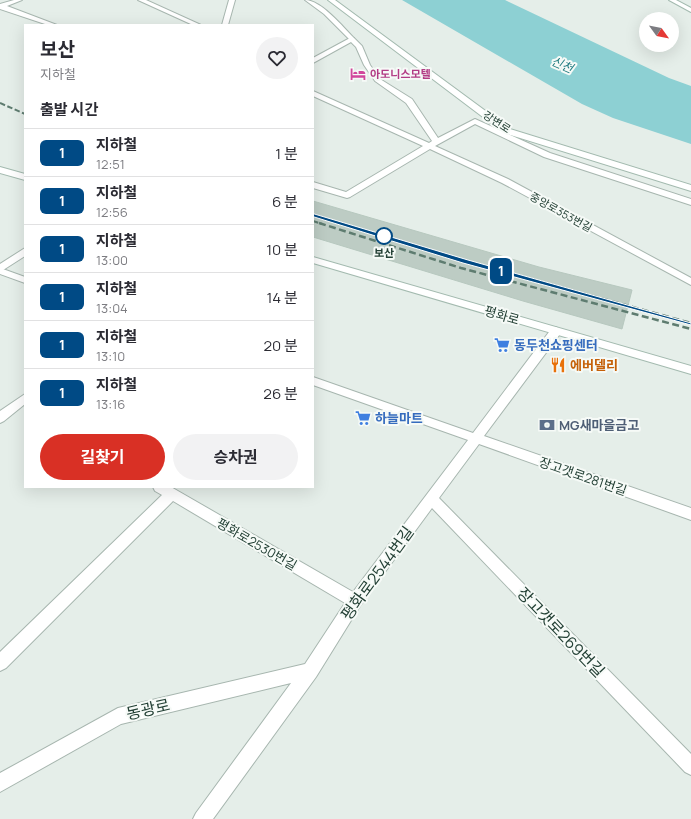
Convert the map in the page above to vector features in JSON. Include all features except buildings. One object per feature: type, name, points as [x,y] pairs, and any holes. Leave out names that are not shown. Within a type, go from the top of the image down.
[{"type":"street","points":[[0,6],[19,0]]},
{"type":"street","points":[[141,0],[196,24]]},
{"type":"street","name":"강변로","points":[[331,0],[507,131],[691,188]]},
{"type":"street","points":[[672,0],[691,10]]},
{"type":"street","points":[[225,24],[229,1]]},
{"type":"street","points":[[0,6],[51,24]]},
{"type":"street","points":[[314,60],[352,39],[359,46],[367,65],[378,80],[409,101],[437,142]]},
{"type":"street","name":"중앙로353번길","points":[[314,93],[518,188],[631,251],[691,282]]},
{"type":"street","points":[[314,185],[347,195],[475,121],[547,155],[691,202]]},
{"type":"street","points":[[0,170],[24,177]]},
{"type":"street","points":[[0,270],[24,252]]},
{"type":"street","name":"평화로","points":[[314,260],[691,370]]},
{"type":"street","points":[[0,270],[24,280]]},
{"type":"street","name":"평화로2544번길","points":[[202,819],[310,671],[354,602],[556,330]]},
{"type":"street","name":"장고갯로281번길","points":[[314,381],[691,514]]},
{"type":"street","points":[[0,418],[22,404]]},
{"type":"street","points":[[0,663],[165,490]]},
{"type":"street","name":"평화로2530번길","points":[[165,490],[354,602]]},
{"type":"street","name":"장고갯로269번길","points":[[431,498],[691,766]]},
{"type":"street","name":"동광로","points":[[0,783],[118,716],[310,671]]},
{"type":"lane","points":[[308,0],[326,13],[352,39]]},
{"type":"water","name":"신천","points":[[402,0],[505,0],[669,78],[691,86],[691,144],[613,118],[582,104]]},
{"type":"railway","points":[[0,103],[24,114]]},
{"type":"railway","points":[[314,215],[342,224]]},
{"type":"railway","points":[[314,221],[319,223]]},
{"type":"railway","points":[[319,223],[461,268],[691,329]]},
{"type":"railway","points":[[339,223],[465,261],[691,323]]},
{"type":"metro line","name":"1","points":[[314,215],[465,261],[691,323]]},
{"type":"place","name":"아도니스모텔","points":[[358,74]]},
{"type":"place","name":"보산","points":[[384,236]]},
{"type":"place","name":"동두천쇼핑센터","points":[[502,345]]},
{"type":"place","name":"에버델리","points":[[558,365]]},
{"type":"place","name":"하늘마트","points":[[363,418]]},
{"type":"place","name":"MG새마을금고","points":[[547,425]]}]
